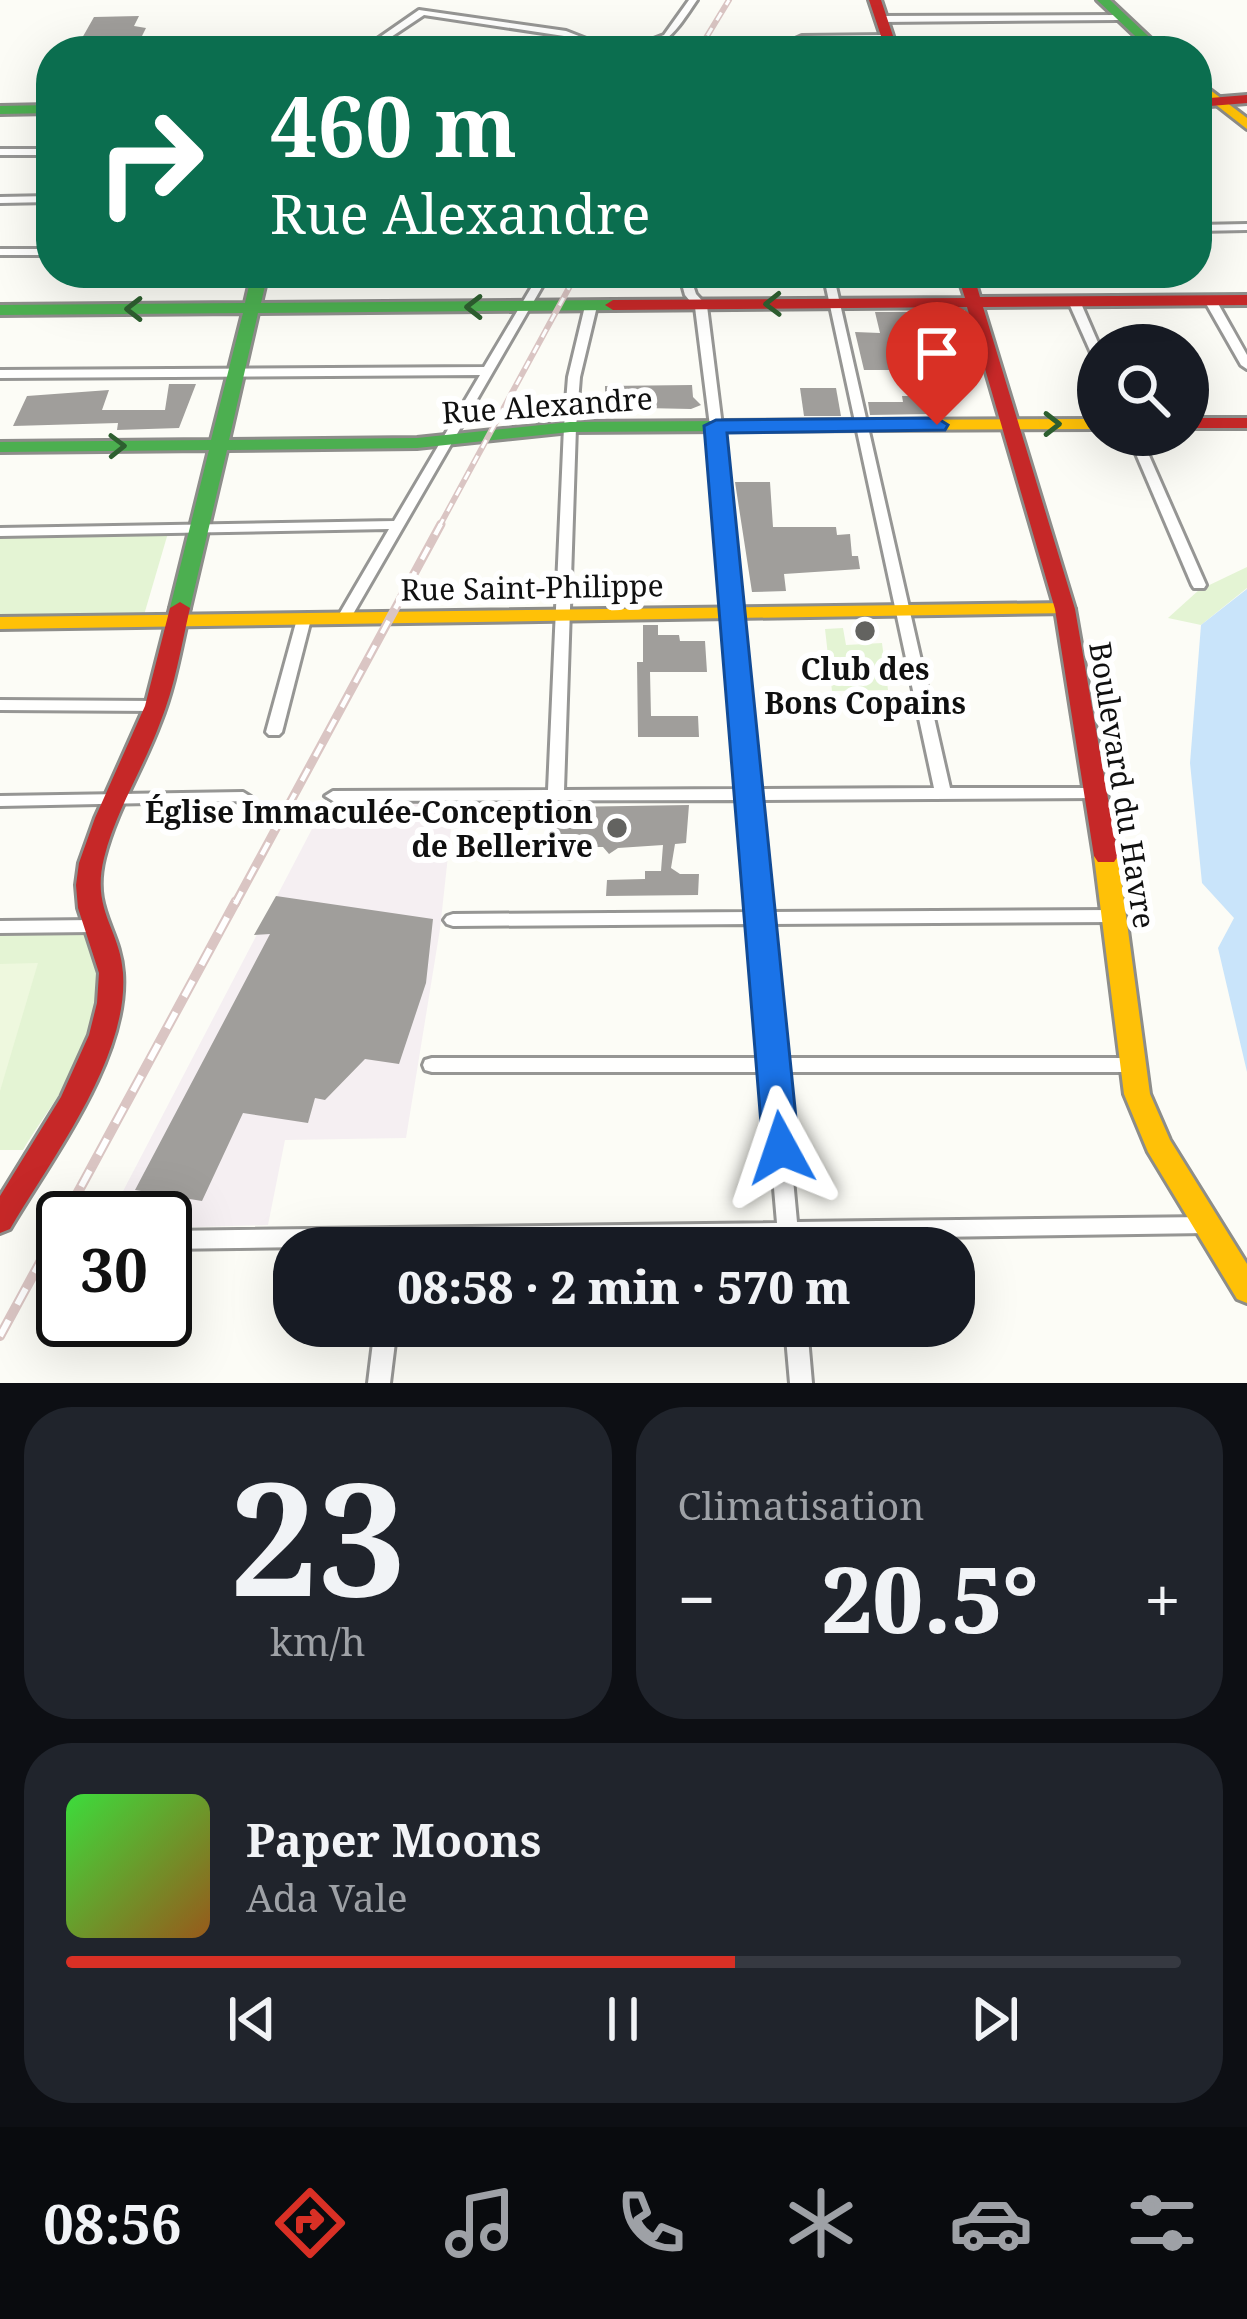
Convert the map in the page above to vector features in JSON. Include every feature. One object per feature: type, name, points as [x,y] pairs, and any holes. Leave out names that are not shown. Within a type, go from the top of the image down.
[{"type":"street","points":[[668,36],[693,0]]},
{"type":"street","points":[[822,36],[1110,8],[1141,36]]},
{"type":"street","points":[[386,36],[422,12],[572,36]]},
{"type":"street","points":[[1212,95],[1247,96]]},
{"type":"street","points":[[1212,101],[1247,125]]},
{"type":"street","points":[[0,110],[36,109]]},
{"type":"street","points":[[0,152],[36,152]]},
{"type":"street","points":[[0,200],[36,199]]},
{"type":"street","points":[[1212,227],[1247,227]]},
{"type":"street","points":[[0,252],[36,252]]},
{"type":"street","points":[[0,1221],[82,1078],[109,1013],[111,970],[94,926],[88,884],[156,706],[256,288]]},
{"type":"street","points":[[344,618],[537,288]]},
{"type":"street","points":[[689,288],[699,304],[716,426],[788,1227]]},
{"type":"street","points":[[832,288],[943,794]]},
{"type":"street","name":"Boulevard du Havre","points":[[970,288],[1065,609],[1096,793],[1137,1094],[1159,1144],[1247,1290]]},
{"type":"street","points":[[1210,300],[1247,365]]},
{"type":"street","points":[[0,310],[1247,300]]},
{"type":"street","points":[[1074,301],[1084,324]]},
{"type":"street","points":[[556,795],[570,427],[574,377],[591,306]]},
{"type":"street","points":[[0,374],[488,370]]},
{"type":"street","points":[[1209,423],[1247,423]]},
{"type":"street","name":"Rue Alexandre","points":[[0,447],[448,441],[570,427],[1077,424]]},
{"type":"street","points":[[1143,456],[1198,585]]},
{"type":"street","points":[[0,532],[398,525]]},
{"type":"street","name":"Rue Saint-Philippe","points":[[0,623],[1065,609]]},
{"type":"street","points":[[274,732],[304,619]]},
{"type":"street","points":[[0,705],[156,706]]},
{"type":"street","points":[[333,796],[1096,793]]},
{"type":"street","points":[[0,800],[242,796]]},
{"type":"street","points":[[453,920],[1114,916]]},
{"type":"street","points":[[0,928],[94,926]]},
{"type":"street","points":[[432,1065],[1134,1065]]},
{"type":"street","points":[[975,1233],[1207,1225]]},
{"type":"street","points":[[192,1240],[273,1241]]},
{"type":"street","points":[[379,1383],[383,1347]]},
{"type":"street","points":[[798,1347],[801,1383]]},
{"type":"shaded area","points":[[454,801],[440,929],[406,1138],[285,1140],[268,1225],[192,1227],[192,1191],[123,1191],[325,804]]},
{"type":"green space","points":[[168,533],[144,615],[0,617],[0,536]]},
{"type":"green space","points":[[1247,567],[1247,588],[1201,625],[1168,618],[1199,590]]},
{"type":"green space","points":[[843,628],[846,645],[882,643],[888,690],[832,691],[825,629]]},
{"type":"green space","points":[[0,926],[94,926],[105,972],[99,1019],[90,1042],[23,1150],[0,1150]]},
{"type":"green space","points":[[38,963],[0,1091],[0,964]]},
{"type":"water","points":[[1247,589],[1247,1072],[1218,948],[1234,918],[1202,883],[1190,763],[1201,625]]},
{"type":"building","points":[[139,16],[134,26],[146,28],[142,36],[83,36],[94,17]]},
{"type":"building","points":[[875,312],[958,312],[962,332],[905,329],[917,370],[864,370],[855,332],[880,333]]},
{"type":"building","points":[[169,384],[196,384],[179,428],[117,430],[118,423],[13,426],[27,396],[109,390],[102,410],[165,410]]},
{"type":"building","points":[[692,385],[693,397],[701,405],[691,409],[644,408],[643,400],[605,401],[605,386]]},
{"type":"building","points":[[800,388],[836,388],[841,416],[804,416]]},
{"type":"building","points":[[902,396],[923,396],[928,414],[870,415],[868,402],[903,402]]},
{"type":"building","points":[[735,482],[770,482],[773,527],[836,527],[837,535],[850,534],[852,556],[858,556],[860,569],[784,574],[786,591],[752,592]]},
{"type":"building","points":[[643,625],[658,625],[658,635],[679,635],[680,641],[705,641],[707,672],[650,672],[651,716],[698,716],[699,737],[638,737],[637,662],[643,662]]},
{"type":"building","name":"Église Immaculée-Conception de Bellerive","points":[[689,805],[686,843],[675,844],[671,868],[680,874],[699,874],[698,895],[606,896],[607,880],[645,879],[645,871],[661,871],[663,845],[618,848],[609,854],[603,847],[563,847],[559,839],[548,841],[547,817],[560,815],[565,807]]},
{"type":"building","points":[[276,896],[433,919],[426,983],[399,1064],[365,1059],[325,1100],[315,1098],[308,1123],[243,1113],[202,1201],[192,1199],[192,1191],[135,1190],[270,934],[254,935]]},
{"type":"railway","points":[[707,36],[729,0]]},
{"type":"railway","points":[[439,527],[569,288]]},
{"type":"railway","points":[[235,904],[441,524]]},
{"type":"railway","points":[[79,1191],[236,901]]},
{"type":"railway","points":[[0,1336],[36,1270]]},
{"type":"traffic: fast","points":[[1103,0],[1142,36]]},
{"type":"traffic: fast","points":[[0,110],[36,109]]},
{"type":"traffic: fast","points":[[180,608],[256,288]]},
{"type":"traffic: fast","points":[[0,310],[613,305]]},
{"type":"traffic: fast","points":[[0,447],[417,443],[570,427],[863,425]]},
{"type":"traffic: slow","points":[[1212,96],[1247,125]]},
{"type":"traffic: slow","points":[[863,425],[1077,424]]},
{"type":"traffic: slow","points":[[0,623],[1065,609]]},
{"type":"traffic: slow","points":[[1106,856],[1137,1094],[1158,1144],[1247,1290]]},
{"type":"traffic: jam","points":[[875,0],[887,36]]},
{"type":"traffic: jam","points":[[1212,102],[1247,99]]},
{"type":"traffic: jam","points":[[969,288],[1065,609],[1106,856]]},
{"type":"traffic: jam","points":[[613,305],[1247,300]]},
{"type":"traffic: jam","points":[[1209,423],[1247,423]]},
{"type":"traffic: jam","points":[[0,1221],[72,1102],[101,1035],[111,973],[90,908],[91,863],[156,706],[180,608]]},
{"type":"place","name":"Club des Bons Copains","points":[[865,631]]},
{"type":"place","name":"Église Immaculée-Conception de Bellerive","points":[[617,828]]},
{"type":"route","points":[[781,1148],[716,426],[937,425]]}]
